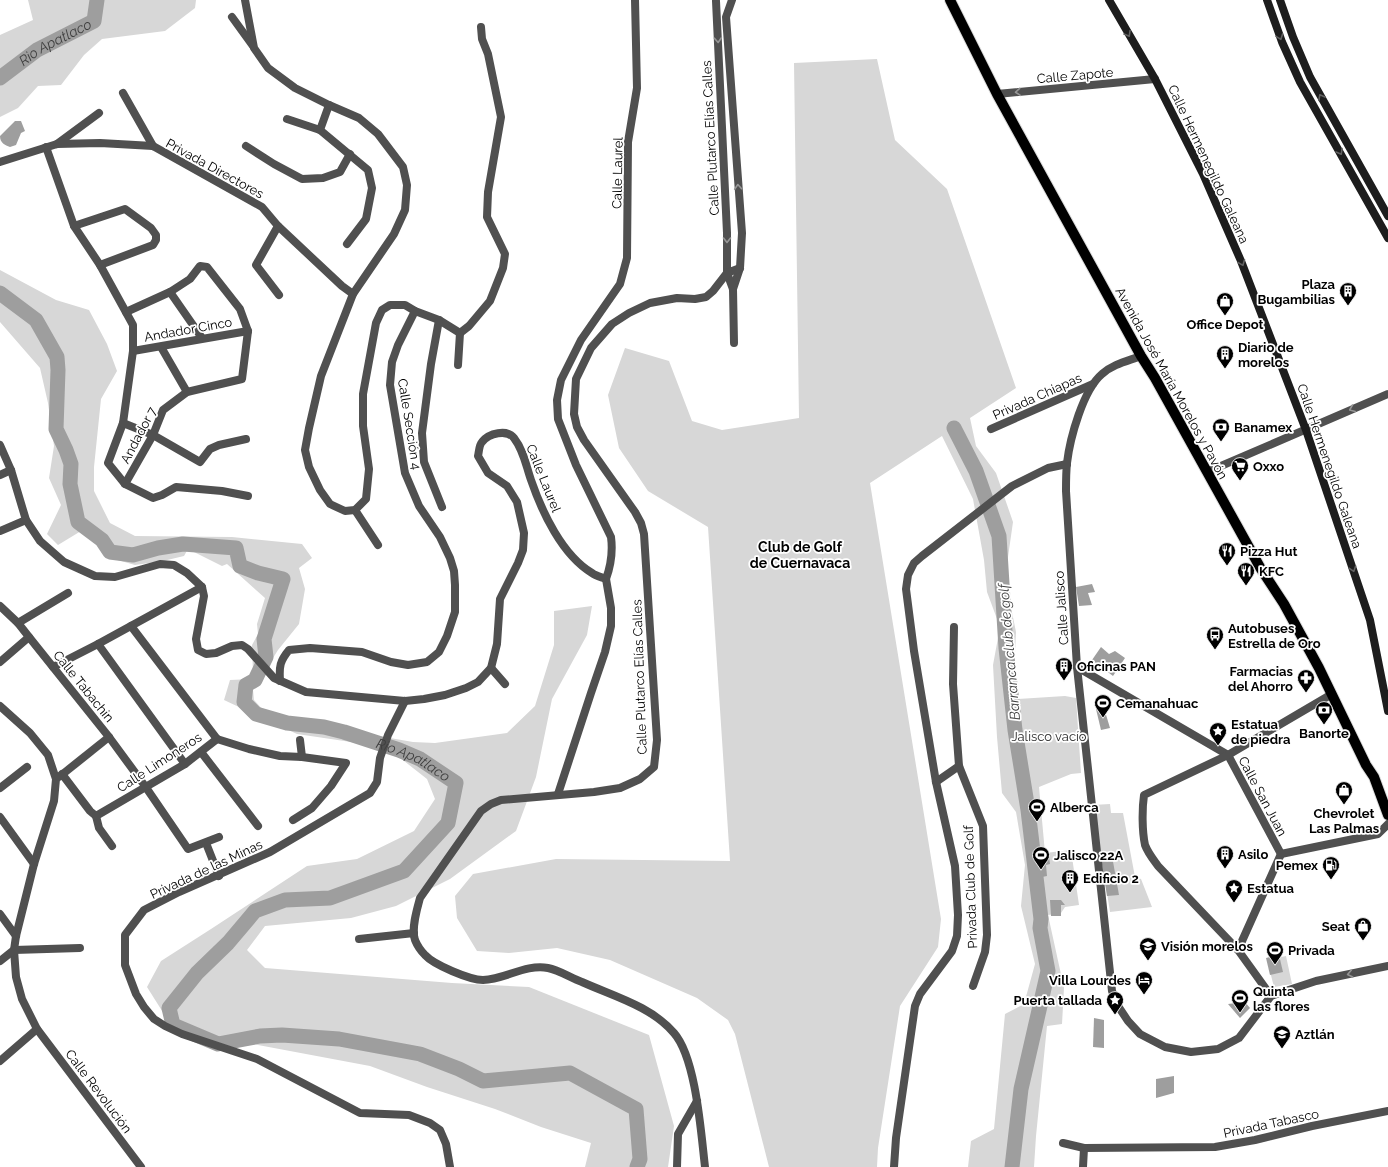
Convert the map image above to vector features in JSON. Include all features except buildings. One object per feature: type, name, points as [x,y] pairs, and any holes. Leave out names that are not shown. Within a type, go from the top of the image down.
[{"type":"main road","name":"Avenida José María Morelos y Pavón","points":[[950,0],[997,94],[1141,356],[1155,378],[1261,569],[1284,604],[1319,668],[1366,765],[1374,777]]},
{"type":"main road","points":[[1374,777],[1388,790]]},
{"type":"main road","points":[[1374,777],[1388,815]]},
{"type":"street","points":[[245,0],[254,48]]},
{"type":"street","name":"Calle Laurel","points":[[558,794],[590,693],[605,652],[611,626],[611,608],[606,579],[611,565],[612,548],[611,537],[576,465],[558,419],[557,400],[561,380],[581,340],[620,284],[627,258],[628,142],[637,88],[635,0]]},
{"type":"street","name":"Calle Plutarco Elías Calles","points":[[717,0],[727,233],[727,273],[733,290],[734,343]]},
{"type":"street","name":"Calle Plutarco Elías Calles","points":[[732,0],[726,17],[742,233],[740,268],[733,290]]},
{"type":"street","name":"Calle Hermenegildo Galeana","points":[[1109,0],[1155,79],[1203,174],[1241,261],[1306,430],[1370,620],[1388,711]]},
{"type":"street","points":[[1267,0],[1282,42],[1300,82],[1388,238]]},
{"type":"street","points":[[1280,0],[1293,37],[1310,77],[1388,216]]},
{"type":"street","points":[[232,17],[268,68],[295,88],[359,118],[378,134],[403,167],[407,185],[405,210],[394,234],[352,294],[321,376],[305,450],[311,472],[320,490],[330,504],[345,511],[355,510],[366,499],[369,470],[363,426],[363,394],[376,323],[382,310],[390,305],[405,305],[415,311],[439,320],[460,333]]},
{"type":"street","points":[[458,365],[460,333],[469,326],[490,300],[503,268],[505,254],[487,217],[488,192],[502,117],[488,54],[482,39],[481,28]]},
{"type":"street","points":[[1300,82],[1310,77]]},
{"type":"street","name":"Calle Zapote","points":[[997,94],[1155,79]]},
{"type":"street","points":[[123,93],[153,146]]},
{"type":"street","points":[[320,130],[330,105]]},
{"type":"street","points":[[57,144],[99,113]]},
{"type":"street","points":[[287,119],[320,130],[368,170],[372,188],[366,219],[347,244]]},
{"type":"street","name":"Privada Directores","points":[[0,162],[57,144],[100,143],[153,146],[262,207],[278,226],[352,294]]},
{"type":"street","points":[[246,146],[274,164],[302,179],[323,178],[340,172],[350,154]]},
{"type":"street","points":[[46,147],[74,226],[100,264],[133,325],[133,351],[123,423],[108,463],[125,484],[153,498],[176,487],[222,491],[248,496]]},
{"type":"street","points":[[74,226],[125,209],[151,228],[156,235],[156,240],[153,245],[100,264]]},
{"type":"street","points":[[278,226],[256,265],[279,295]]},
{"type":"street","points":[[126,312],[170,292],[190,278],[200,266],[207,267],[240,309],[248,331]]},
{"type":"street","points":[[727,273],[740,268]]},
{"type":"street","name":"Calle Plutarco Elías Calles","points":[[705,1167],[697,1101],[692,1076],[684,1050],[675,1033],[659,1018],[641,1007],[549,968],[532,968],[483,980],[458,974],[426,956],[415,940],[414,933],[415,912],[420,898],[481,811],[491,804],[501,800],[594,792],[620,788],[640,779],[654,767],[657,740],[644,534],[641,522],[635,512],[584,440],[577,427],[574,414],[576,379],[590,348],[612,324],[629,313],[650,303],[677,298],[695,299],[706,297],[713,291],[727,273]]},
{"type":"street","points":[[170,292],[202,338]]},
{"type":"street","name":"Calle Sección 4","points":[[280,681],[279,668],[281,660],[289,650],[310,648],[362,652],[391,662],[408,665],[427,662],[439,652],[447,636],[455,612],[454,571],[450,558],[440,537],[419,506],[405,473],[390,385],[392,362],[398,345],[415,311]]},
{"type":"street","points":[[439,320],[431,364],[422,433],[424,462],[442,507]]},
{"type":"street","name":"Andador Cinco","points":[[133,351],[248,331]]},
{"type":"street","name":"Andador 7","points":[[125,484],[153,435],[163,410],[187,392],[242,379],[248,331]]},
{"type":"street","points":[[161,347],[187,392]]},
{"type":"street","name":"Calle Jalisco","points":[[1141,356],[1115,365],[1102,374],[1093,384],[1083,404],[1071,439],[1066,464],[1066,491],[1077,667],[1112,991],[1121,1011],[1140,1034],[1165,1047],[1191,1052],[1218,1049],[1239,1038],[1271,996]]},
{"type":"street","name":"Privada Chiapas","points":[[991,429],[1093,384]]},
{"type":"street","points":[[1207,472],[1388,394]]},
{"type":"street","points":[[123,423],[153,435],[200,462],[210,449],[218,445],[246,439]]},
{"type":"street","name":"Calle Laurel","points":[[202,587],[204,596],[196,639],[198,650],[206,654],[216,653],[232,646],[242,645],[248,649],[269,673],[280,681],[306,692],[405,701],[424,699],[466,688],[478,682],[491,668],[497,644],[500,600],[523,550],[524,533],[517,502],[507,486],[488,474],[478,456],[481,443],[489,436],[502,432],[513,437],[524,454],[531,480],[541,507],[557,536],[574,558],[592,573],[606,579]]},
{"type":"street","points":[[0,445],[11,470],[26,520],[40,541],[64,562],[95,576],[115,577],[160,564],[174,565],[187,573],[202,587],[53,667]]},
{"type":"street","points":[[894,1167],[896,1138],[915,1006],[920,994],[952,951],[957,936],[958,916],[955,866],[936,782],[914,651],[906,589],[908,574],[914,563],[922,556],[1012,486],[1048,468],[1066,464]]},
{"type":"street","points":[[0,475],[11,470]]},
{"type":"street","points":[[355,510],[378,545]]},
{"type":"street","points":[[0,531],[26,520]]},
{"type":"street","points":[[18,624],[68,593]]},
{"type":"street","name":"Calle Tabachín","points":[[0,606],[29,637],[109,737],[188,849],[206,843]]},
{"type":"street","points":[[131,626],[218,739]]},
{"type":"street","name":"Privada Club de Golf","points":[[954,627],[953,684],[959,766],[983,826],[987,935],[986,952],[973,986]]},
{"type":"street","points":[[0,662],[29,637]]},
{"type":"street","points":[[98,644],[185,764]]},
{"type":"street","name":"Calle San Juan","points":[[1077,667],[1228,755],[1281,854]]},
{"type":"street","points":[[491,668],[505,684]]},
{"type":"street","points":[[1332,694],[1228,755],[1144,795],[1142,809],[1145,844],[1158,866],[1238,950],[1271,996],[1316,981],[1388,966]]},
{"type":"street","name":"Privada de las Minas","points":[[405,701],[388,735],[380,758],[377,782],[370,793],[270,852],[219,876],[179,892],[144,910],[125,935],[125,965],[136,994],[144,1007],[154,1019],[165,1026],[182,1034],[257,1059],[360,1113],[409,1115],[430,1123],[440,1130],[446,1144],[450,1167]]},
{"type":"street","points":[[0,706],[30,733],[48,755],[59,776],[90,811],[100,814],[99,828],[112,846]]},
{"type":"street","points":[[59,776],[109,737]]},
{"type":"street","name":"Calle Limoneros","points":[[100,814],[145,786],[185,764],[218,739],[249,749],[280,756],[302,757],[346,763],[312,808],[293,820]]},
{"type":"street","points":[[300,740],[302,757]]},
{"type":"street","points":[[201,752],[258,826]]},
{"type":"street","points":[[936,782],[959,766]]},
{"type":"street","points":[[0,788],[27,767]]},
{"type":"street","name":"Calle Revolución","points":[[59,776],[54,801],[34,864],[16,936],[14,950],[16,977],[22,999],[37,1029],[141,1167]]},
{"type":"street","points":[[0,817],[34,864]]},
{"type":"street","points":[[1238,950],[1281,854],[1378,834],[1388,824]]},
{"type":"street","points":[[219,837],[206,843],[219,876]]},
{"type":"street","points":[[0,914],[16,936]]},
{"type":"street","points":[[359,939],[414,933]]},
{"type":"street","points":[[0,961],[14,950],[80,948]]},
{"type":"street","points":[[0,1061],[37,1029]]},
{"type":"street","points":[[677,1167],[678,1134],[697,1101]]},
{"type":"street","name":"Privada Tabasco","points":[[1063,1143],[1084,1148],[1215,1147],[1255,1140],[1312,1126],[1388,1111]]},
{"type":"street","points":[[1083,1167],[1084,1148]]},
{"type":"green space","points":[[28,0],[196,0],[195,8],[165,31],[102,39],[84,55],[61,85],[38,86],[18,108],[0,117],[0,35],[33,20]]},
{"type":"green space","name":"Jalisco vacío","points":[[877,59],[895,140],[947,189],[1016,388],[970,418],[976,446],[996,473],[1013,522],[1005,578],[1016,632],[1013,696],[1018,699],[1065,696],[1076,698],[1081,773],[1071,774],[1039,787],[1045,853],[1071,850],[1079,905],[1065,907],[1061,913],[1048,915],[1064,988],[1062,1024],[1047,1026],[1034,1167],[968,1167],[971,1141],[994,1129],[1005,1014],[1024,1004],[1035,964],[1021,906],[1025,865],[1016,812],[1002,793],[993,665],[1000,627],[987,592],[984,560],[973,499],[942,436],[870,483],[941,919],[938,947],[900,1006],[878,1148],[877,1167],[769,1167],[735,1034],[728,1020],[697,998],[610,960],[557,948],[509,953],[477,951],[457,918],[455,896],[473,874],[556,859],[730,861],[708,527],[648,491],[619,448],[608,395],[625,348],[669,361],[692,421],[722,430],[799,418],[794,63]]},
{"type":"green space","points":[[0,270],[56,300],[89,310],[107,344],[117,371],[101,399],[94,467],[94,491],[110,523],[135,536],[232,537],[302,544],[312,558],[299,568],[305,589],[299,624],[278,650],[253,690],[254,700],[265,712],[367,734],[413,742],[435,743],[507,733],[535,706],[554,645],[554,611],[592,606],[587,635],[552,699],[536,777],[516,831],[450,879],[396,906],[351,918],[265,926],[247,950],[265,968],[452,983],[529,987],[649,1035],[674,1126],[668,1167],[585,1167],[591,1143],[541,1127],[495,1109],[427,1087],[370,1066],[211,1035],[164,1014],[147,987],[161,961],[307,866],[357,859],[414,831],[435,799],[427,779],[399,757],[378,746],[297,734],[224,700],[230,680],[251,679],[253,673],[252,645],[258,634],[257,624],[265,598],[227,564],[222,566],[188,549],[184,556],[135,565],[114,559],[99,543],[81,531],[58,545],[47,534],[61,505],[49,478],[54,446],[48,403],[40,368],[0,322]]},
{"type":"green space","points":[[1110,804],[1111,813],[1123,813],[1135,877],[1141,879],[1152,907],[1110,912],[1093,805]]},
{"type":"green space","points":[[1286,956],[1292,984],[1274,987],[1267,960]]},
{"type":"shaded area","points":[[15,121],[21,121],[25,131],[21,133],[16,145],[10,147],[2,142],[0,136]]},
{"type":"shaded area","points":[[1092,584],[1095,592],[1088,593],[1092,605],[1079,606],[1076,587]]},
{"type":"shaded area","points":[[1101,647],[1109,654],[1115,651],[1125,658],[1113,676],[1092,660]]},
{"type":"shaded area","name":"Cemanahuac","points":[[1104,708],[1110,728],[1101,730],[1096,709]]},
{"type":"shaded area","points":[[1112,856],[1119,895],[1107,896],[1101,858]]},
{"type":"shaded area","name":"Jalisco 22A","points":[[1049,857],[1050,864],[1046,865],[1047,876],[1037,878],[1035,859]]},
{"type":"shaded area","points":[[1050,900],[1061,900],[1065,905],[1061,905],[1061,916],[1051,916]]},
{"type":"shaded area","name":"Privada","points":[[1279,955],[1283,972],[1270,975],[1266,958]]},
{"type":"shaded area","name":"Quinta las flores","points":[[1245,1002],[1250,1008],[1240,1018],[1228,1004]]},
{"type":"shaded area","points":[[1094,1018],[1104,1020],[1104,1048],[1093,1047]]},
{"type":"shaded area","points":[[1174,1076],[1174,1093],[1156,1098],[1156,1079]]},
{"type":"waterway","name":"Rio Apatlaco","points":[[0,78],[37,50],[94,21],[97,0]]},
{"type":"waterway","name":"Rio Apatlaco","points":[[0,293],[36,320],[57,357],[56,429],[71,464],[70,484],[78,522],[102,540],[110,552],[133,555],[158,548],[183,544],[236,548],[240,566],[258,573],[283,579],[264,639],[266,657],[255,680],[246,685],[244,702],[256,714],[287,723],[324,727],[344,732],[399,750],[420,759],[456,783],[448,823],[404,871],[330,898],[285,900],[255,911],[228,943],[197,973],[169,1008],[173,1025],[218,1044],[260,1036],[282,1035],[339,1039],[420,1054],[459,1069],[483,1081],[570,1073],[636,1109],[640,1159],[637,1167]]},
{"type":"waterway","name":"Barranca club de golf","points":[[954,428],[976,471],[999,536],[1006,648],[1015,730],[1028,810],[1041,919],[1040,928],[1048,971],[1021,1089],[1012,1167]]},
{"type":"place","name":"Plaza Bugambilias","points":[[1348,306]]},
{"type":"place","name":"Office Depot","points":[[1225,316]]},
{"type":"place","name":"Diario de morelos","points":[[1225,369]]},
{"type":"place","name":"Banamex","points":[[1221,442]]},
{"type":"place","name":"Oxxo","points":[[1240,481]]},
{"type":"place","name":"Pizza Hut","points":[[1227,566]]},
{"type":"place","name":"KFC","points":[[1246,586]]},
{"type":"place","name":"Autobuses Estrella de Oro","points":[[1215,650]]},
{"type":"place","name":"Oficinas PAN","points":[[1064,681]]},
{"type":"place","name":"Farmacias del Ahorro","points":[[1306,693]]},
{"type":"place","name":"Cemanahuac","points":[[1103,718]]},
{"type":"place","name":"Banorte","points":[[1324,725]]},
{"type":"place","name":"Estatua de piedra","points":[[1218,746]]},
{"type":"place","name":"Chevrolet Las Palmas","points":[[1344,805]]},
{"type":"place","name":"Alberca","points":[[1037,822]]},
{"type":"place","name":"Asilo","points":[[1225,869]]},
{"type":"place","name":"Jalisco 22A","points":[[1041,870]]},
{"type":"place","name":"Pemex","points":[[1331,880]]},
{"type":"place","name":"Edificio 2","points":[[1070,893]]},
{"type":"place","name":"Estatua","points":[[1234,903]]},
{"type":"place","name":"Seat","points":[[1363,941]]},
{"type":"place","name":"Visión morelos","points":[[1148,961]]},
{"type":"place","name":"Privada","points":[[1275,965]]},
{"type":"place","name":"Villa Lourdes","points":[[1144,995]]},
{"type":"place","name":"Quinta las flores","points":[[1240,1013]]},
{"type":"place","name":"Puerta tallada","points":[[1115,1015]]},
{"type":"place","name":"Aztlán","points":[[1282,1049]]},
{"type":"district","name":"Club de Golf de Cuernavaca","points":[[800,556]]}]
